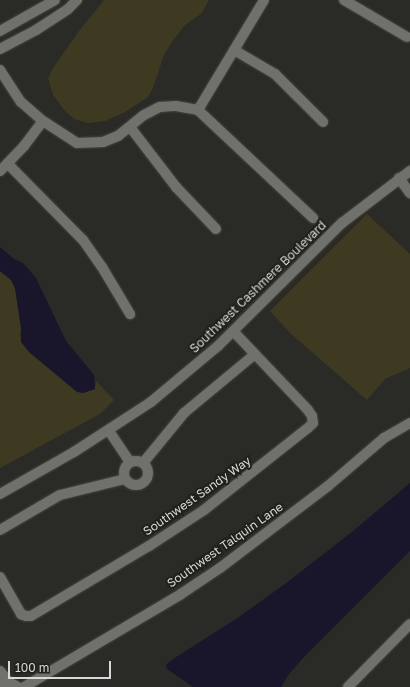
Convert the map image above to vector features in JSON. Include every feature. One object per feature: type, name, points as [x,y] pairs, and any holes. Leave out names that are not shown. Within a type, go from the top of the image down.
[{"type":"street","points":[[0,31],[55,0]]},
{"type":"street","points":[[0,49],[36,30],[68,9],[76,0]]},
{"type":"street","points":[[198,110],[264,0]]},
{"type":"street","points":[[344,0],[408,37]]},
{"type":"street","points":[[234,50],[275,74],[323,122]]},
{"type":"street","points":[[0,70],[21,102],[43,121],[77,143],[103,142],[118,136],[144,115],[160,107],[176,106],[198,110],[312,218]]},
{"type":"street","points":[[43,121],[4,167],[83,240],[102,267],[130,314]]},
{"type":"street","points":[[130,127],[176,187],[216,229]]},
{"type":"street","name":"Southwest Cashmere Boulevard","points":[[0,494],[109,431],[151,402],[234,332],[342,223],[410,171]]},
{"type":"street","points":[[399,178],[410,193]]},
{"type":"street","name":"Southwest Sandy Way","points":[[0,577],[21,614],[31,616],[149,546],[204,510],[313,423],[312,416],[308,410],[234,332]]},
{"type":"street","points":[[143,463],[184,413],[255,354]]},
{"type":"street","name":"Southwest Talquin Lane","points":[[24,687],[181,594],[220,568],[328,486],[384,438],[410,423]]},
{"type":"street","points":[[109,431],[130,462]]},
{"type":"street","points":[[0,530],[60,495],[125,479],[134,485],[144,482],[148,476],[148,472],[143,463],[138,461],[130,462],[125,468],[125,479]]},
{"type":"street","points":[[348,687],[410,624]]},
{"type":"street","points":[[0,671],[9,684]]},
{"type":"shaded area","points":[[104,0],[209,0],[202,13],[185,25],[172,42],[164,55],[153,88],[148,97],[125,112],[105,121],[88,123],[74,119],[66,112],[53,95],[48,78],[53,68],[79,31]]},
{"type":"shaded area","points":[[367,214],[410,254],[410,368],[385,379],[367,400],[290,333],[270,311]]},
{"type":"shaded area","points":[[0,247],[14,259],[23,263],[36,278],[66,341],[94,375],[95,389],[83,393],[77,392],[29,352],[21,342],[21,328],[15,288],[11,280],[0,271]]},
{"type":"shaded area","points":[[0,271],[11,280],[15,288],[21,328],[20,335],[29,352],[83,393],[95,389],[96,381],[114,400],[100,414],[0,468]]},
{"type":"shaded area","points":[[410,483],[410,551],[303,658],[289,674],[281,687],[193,687],[167,669],[166,665],[170,661],[239,617],[285,584],[352,532]]}]
